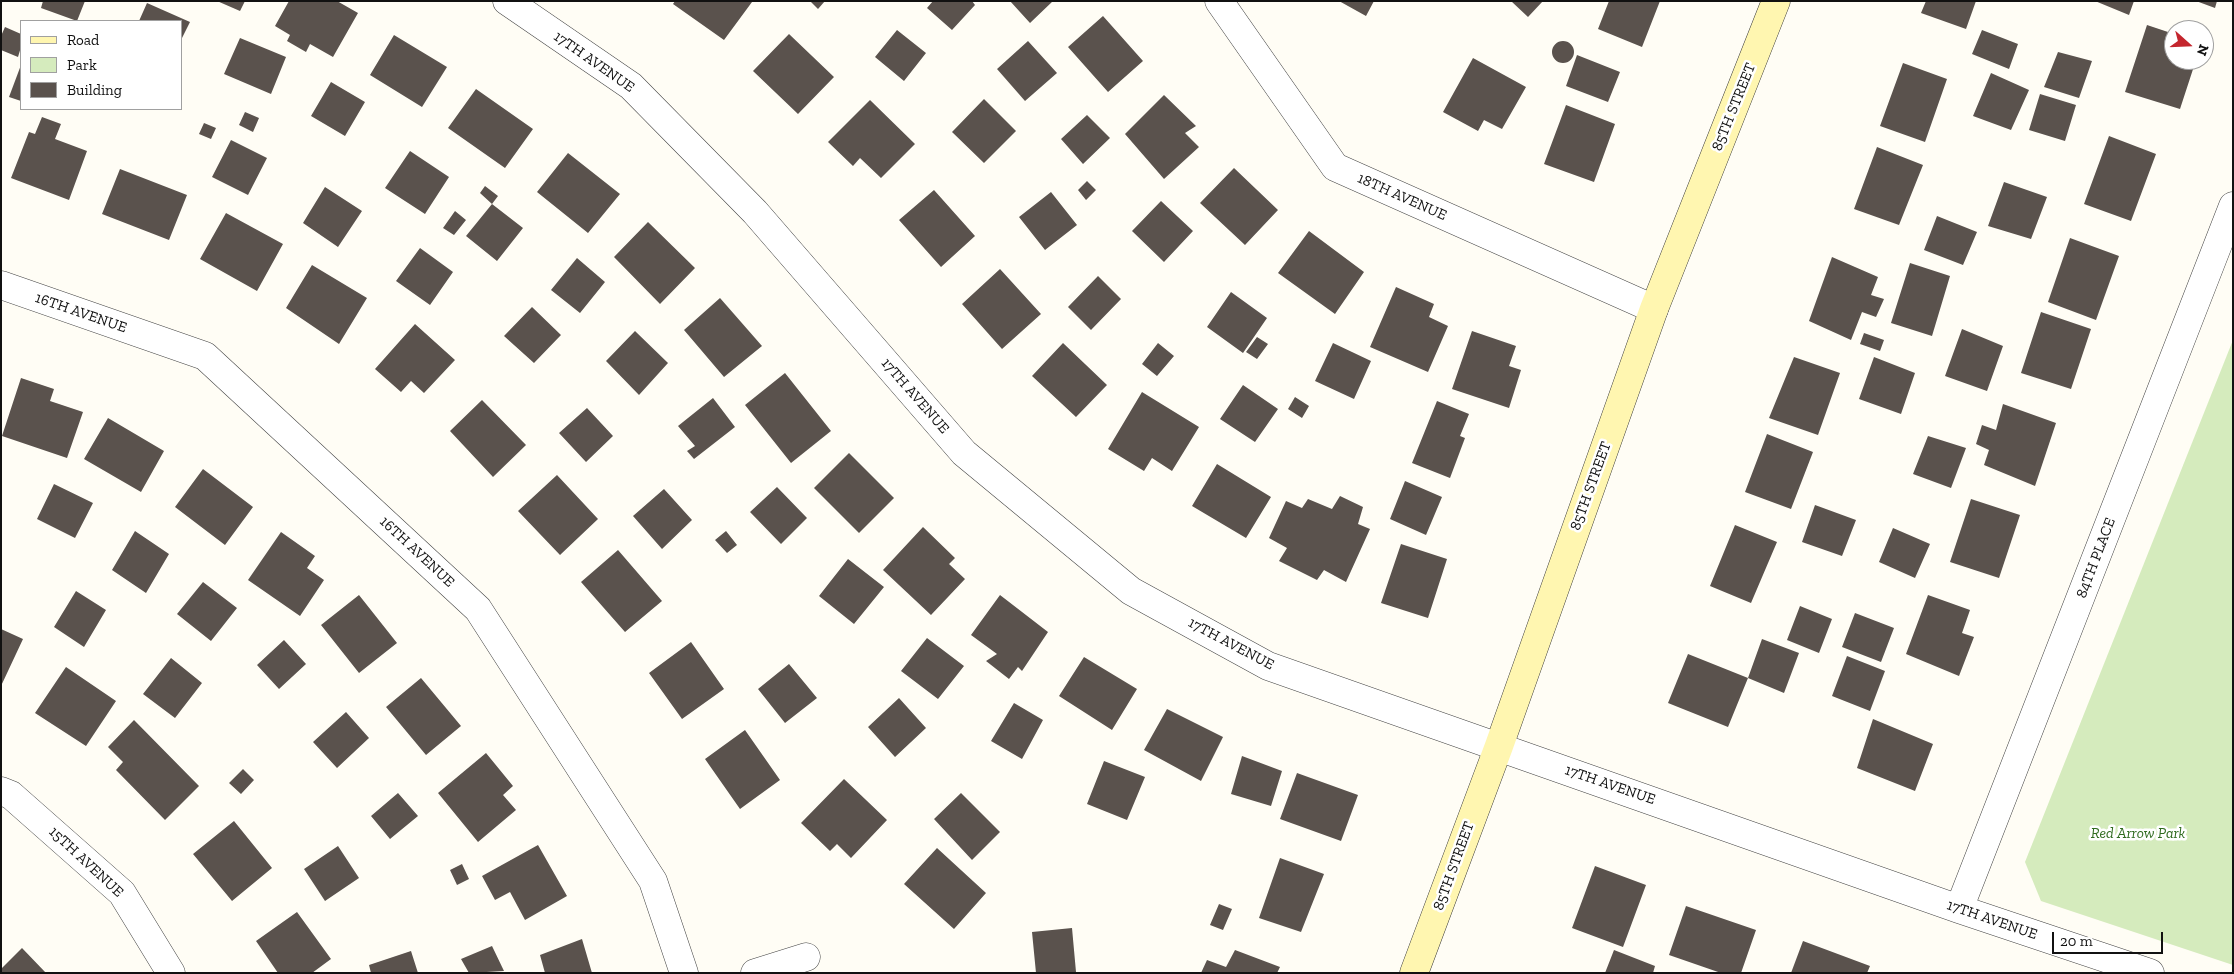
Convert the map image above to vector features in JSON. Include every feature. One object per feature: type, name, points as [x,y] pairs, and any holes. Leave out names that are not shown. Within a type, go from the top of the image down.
[{"type":"street","name":"17TH AVENUE","points":[[507,1],[631,86],[755,212],[964,453],[1131,590],[1268,666],[1959,909],[2150,973]]},
{"type":"street","name":"18TH AVENUE","points":[[1220,1],[1336,167],[1654,309]]},
{"type":"street","name":"85TH STREET","points":[[1414,973],[1498,746],[1654,309],[1776,1]]},
{"type":"street","name":"84TH PLACE","points":[[1959,909],[2233,206]]},
{"type":"street","name":"16TH AVENUE","points":[[1,285],[205,356],[478,609],[653,881],[684,973]]},
{"type":"street","name":"15TH AVENUE","points":[[1,791],[11,795],[122,893],[172,973]]},
{"type":"street","points":[[755,973],[806,957]]},
{"type":"green space","name":"Red Arrow Park","points":[[2233,340],[2233,965],[2041,901],[2025,862]]},
{"type":"building","points":[[43,1],[85,1],[77,20],[41,8]]},
{"type":"building","points":[[217,1],[245,1],[240,11]]},
{"type":"building","points":[[289,1],[337,1],[358,13],[333,57],[310,44],[306,52],[287,41],[290,35],[275,26]]},
{"type":"building","points":[[675,1],[752,2],[724,40],[673,4]]},
{"type":"building","points":[[810,1],[825,1],[818,9]]},
{"type":"building","points":[[933,1],[972,1],[975,5],[952,30],[927,8]]},
{"type":"building","points":[[1010,1],[1053,1],[1030,23]]},
{"type":"building","points":[[1339,1],[1374,1],[1366,16]]},
{"type":"building","points":[[1511,1],[1543,1],[1528,17]]},
{"type":"building","points":[[1609,1],[1660,1],[1642,47],[1598,29]]},
{"type":"building","points":[[1926,1],[1976,1],[1966,29],[1921,13]]},
{"type":"building","points":[[2095,1],[2134,1],[2129,15]]},
{"type":"building","points":[[2196,1],[2217,1],[2215,8]]},
{"type":"building","points":[[147,3],[190,22],[182,38],[182,20],[139,20]]},
{"type":"building","points":[[1103,16],[1143,61],[1108,92],[1068,47]]},
{"type":"building","points":[[2147,25],[2164,31],[2164,70],[2193,70],[2180,109],[2125,92]]},
{"type":"building","points":[[5,27],[20,34],[18,57],[1,50],[1,36]]},
{"type":"building","points":[[897,30],[926,53],[904,81],[875,57]]},
{"type":"building","points":[[1982,30],[2018,44],[2009,69],[1972,54]]},
{"type":"building","points":[[789,34],[834,77],[798,114],[753,71]]},
{"type":"building","points":[[394,35],[447,67],[422,107],[370,75]]},
{"type":"building","points":[[240,38],[286,57],[271,94],[224,74]]},
{"type":"building","points":[[1028,41],[1057,73],[1025,101],[997,69]]},
{"type":"building","points":[[1563,41],[1571,44],[1574,52],[1571,60],[1563,63],[1555,60],[1552,52],[1555,44]]},
{"type":"building","points":[[2058,52],[2092,61],[2079,98],[2044,87]]},
{"type":"building","points":[[1577,55],[1620,72],[1608,102],[1566,86]]},
{"type":"building","points":[[1473,58],[1526,87],[1502,129],[1484,120],[1478,131],[1443,112]]},
{"type":"building","points":[[1903,63],[1947,79],[1925,142],[1880,126]]},
{"type":"building","points":[[20,68],[20,101],[9,97]]},
{"type":"building","points":[[1991,73],[2029,90],[2011,130],[1973,116]]},
{"type":"building","points":[[331,82],[365,102],[345,136],[311,116]]},
{"type":"building","points":[[476,89],[533,129],[505,168],[448,128]]},
{"type":"building","points":[[2040,94],[2076,105],[2065,141],[2029,130]]},
{"type":"building","points":[[1164,95],[1196,126],[1185,133],[1199,147],[1164,179],[1125,134]]},
{"type":"building","points":[[984,99],[1016,131],[984,163],[952,132]]},
{"type":"building","points":[[870,100],[915,144],[881,178],[860,158],[853,166],[828,142]]},
{"type":"building","points":[[1566,105],[1615,124],[1594,182],[1544,164]]},
{"type":"building","points":[[245,112],[259,118],[253,132],[239,125]]},
{"type":"building","points":[[1087,115],[1110,138],[1083,164],[1061,139]]},
{"type":"building","points":[[42,117],[61,124],[55,139],[87,151],[69,200],[11,178],[29,132],[35,134]]},
{"type":"building","points":[[204,123],[216,128],[211,139],[199,134]]},
{"type":"building","points":[[2109,136],[2156,154],[2131,221],[2084,204]]},
{"type":"building","points":[[231,140],[267,158],[248,195],[212,177]]},
{"type":"building","points":[[1877,147],[1923,165],[1899,225],[1854,209]]},
{"type":"building","points":[[410,151],[449,177],[425,214],[385,188]]},
{"type":"building","points":[[568,153],[620,194],[588,233],[537,192]]},
{"type":"building","points":[[1234,168],[1278,210],[1245,245],[1200,203]]},
{"type":"building","points":[[120,169],[187,195],[169,240],[102,214]]},
{"type":"building","points":[[1087,181],[1096,190],[1086,200],[1078,190]]},
{"type":"building","points":[[2004,182],[2047,197],[2031,239],[1988,226]]},
{"type":"building","points":[[485,186],[498,196],[492,204],[480,193]]},
{"type":"building","points":[[325,187],[362,211],[338,247],[303,223]]},
{"type":"building","points":[[934,190],[975,236],[941,267],[899,220]]},
{"type":"building","points":[[1051,192],[1077,225],[1045,250],[1019,217]]},
{"type":"building","points":[[1161,201],[1193,231],[1164,262],[1132,231]]},
{"type":"building","points":[[492,204],[523,228],[497,261],[466,236]]},
{"type":"building","points":[[455,211],[466,220],[454,235],[443,228]]},
{"type":"building","points":[[226,213],[283,244],[257,291],[200,259]]},
{"type":"building","points":[[1937,216],[1977,232],[1963,265],[1924,250]]},
{"type":"building","points":[[648,222],[695,268],[660,304],[614,257]]},
{"type":"building","points":[[1309,231],[1364,272],[1335,314],[1278,273]]},
{"type":"building","points":[[2070,238],[2119,256],[2096,320],[2048,302]]},
{"type":"building","points":[[420,248],[453,272],[430,305],[396,281]]},
{"type":"building","points":[[1832,257],[1878,277],[1871,295],[1884,299],[1876,317],[1862,312],[1851,340],[1809,321]]},
{"type":"building","points":[[577,258],[605,282],[580,313],[551,290]]},
{"type":"building","points":[[1910,263],[1950,276],[1932,336],[1891,323]]},
{"type":"building","points":[[312,265],[367,298],[339,344],[286,308]]},
{"type":"building","points":[[1000,269],[1041,314],[1002,349],[962,304]]},
{"type":"building","points":[[1098,276],[1121,299],[1091,330],[1068,307]]},
{"type":"building","points":[[1396,287],[1434,304],[1429,317],[1448,326],[1428,372],[1370,347]]},
{"type":"building","points":[[1231,292],[1267,318],[1243,353],[1207,327]]},
{"type":"building","points":[[720,298],[762,346],[724,377],[684,330]]},
{"type":"building","points":[[532,307],[561,335],[534,363],[504,336]]},
{"type":"building","points":[[2041,312],[2091,329],[2071,389],[2021,373]]},
{"type":"building","points":[[415,324],[455,360],[424,393],[411,381],[401,392],[375,369]]},
{"type":"building","points":[[1962,329],[2003,346],[1987,391],[1945,376]]},
{"type":"building","points":[[635,331],[668,363],[639,395],[606,361]]},
{"type":"building","points":[[1472,331],[1516,346],[1509,366],[1521,370],[1509,408],[1452,389]]},
{"type":"building","points":[[1864,333],[1884,340],[1880,351],[1860,344]]},
{"type":"building","points":[[1257,337],[1268,344],[1257,359],[1246,352]]},
{"type":"building","points":[[1063,343],[1107,385],[1076,417],[1032,376]]},
{"type":"building","points":[[1158,343],[1174,356],[1157,376],[1142,364]]},
{"type":"building","points":[[1333,343],[1371,361],[1354,399],[1315,381]]},
{"type":"building","points":[[1794,357],[1840,373],[1818,435],[1769,418]]},
{"type":"building","points":[[1874,357],[1915,373],[1901,414],[1859,399]]},
{"type":"building","points":[[785,373],[831,431],[791,463],[745,405]]},
{"type":"building","points":[[21,378],[54,389],[50,401],[83,412],[67,458],[2,436]]},
{"type":"building","points":[[1243,385],[1278,409],[1255,442],[1220,419]]},
{"type":"building","points":[[1142,392],[1199,427],[1172,471],[1152,458],[1144,471],[1108,449]]},
{"type":"building","points":[[1295,397],[1309,406],[1302,418],[1288,409]]},
{"type":"building","points":[[713,398],[735,427],[694,459],[687,451],[695,446],[678,426]]},
{"type":"building","points":[[482,400],[526,445],[493,477],[450,431]]},
{"type":"building","points":[[1437,401],[1469,414],[1460,436],[1465,438],[1450,478],[1412,463]]},
{"type":"building","points":[[2003,404],[2056,423],[2035,486],[1984,465],[1989,450],[1976,444],[1982,425],[1996,430]]},
{"type":"building","points":[[587,408],[613,436],[586,462],[559,433]]},
{"type":"building","points":[[108,418],[164,451],[141,492],[84,459]]},
{"type":"building","points":[[1767,434],[1813,452],[1791,509],[1745,492]]},
{"type":"building","points":[[1928,436],[1966,448],[1951,488],[1913,474]]},
{"type":"building","points":[[849,453],[894,498],[859,533],[814,488]]},
{"type":"building","points":[[1217,464],[1271,497],[1246,538],[1192,506]]},
{"type":"building","points":[[203,469],[253,507],[225,545],[175,507]]},
{"type":"building","points":[[557,475],[598,519],[560,555],[518,511]]},
{"type":"building","points":[[1405,481],[1442,497],[1426,535],[1390,519]]},
{"type":"building","points":[[54,484],[93,503],[75,538],[37,519]]},
{"type":"building","points":[[777,487],[807,518],[781,544],[750,512]]},
{"type":"building","points":[[664,489],[692,520],[662,549],[633,516]]},
{"type":"building","points":[[1340,496],[1363,507],[1358,524],[1370,529],[1346,582],[1324,570],[1317,580],[1279,561],[1287,548],[1269,538],[1286,501],[1302,508],[1308,499],[1332,509]]},
{"type":"building","points":[[1971,499],[2020,515],[1999,578],[1950,562]]},
{"type":"building","points":[[1815,505],[1856,520],[1842,556],[1802,542]]},
{"type":"building","points":[[1735,525],[1777,542],[1751,603],[1710,586]]},
{"type":"building","points":[[923,527],[955,558],[949,564],[965,579],[931,615],[883,570]]},
{"type":"building","points":[[1893,528],[1930,544],[1915,578],[1879,562]]},
{"type":"building","points":[[135,531],[169,554],[146,593],[112,570]]},
{"type":"building","points":[[726,531],[737,545],[727,553],[715,540]]},
{"type":"building","points":[[281,532],[315,556],[307,568],[324,580],[300,616],[248,580]]},
{"type":"building","points":[[1401,544],[1447,559],[1428,618],[1381,603]]},
{"type":"building","points":[[618,550],[662,601],[625,632],[581,582]]},
{"type":"building","points":[[848,559],[884,587],[854,624],[819,596]]},
{"type":"building","points":[[203,582],[237,608],[211,641],[177,614]]},
{"type":"building","points":[[76,591],[106,610],[84,647],[54,627]]},
{"type":"building","points":[[359,595],[397,643],[359,673],[321,625]]},
{"type":"building","points":[[1000,595],[1048,632],[1022,671],[1018,667],[1009,679],[986,661],[997,654],[971,635]]},
{"type":"building","points":[[1928,595],[1970,610],[1962,633],[1974,637],[1959,676],[1906,654]]},
{"type":"building","points":[[1800,606],[1832,619],[1819,653],[1787,640]]},
{"type":"building","points":[[1855,613],[1894,628],[1881,662],[1842,647]]},
{"type":"building","points":[[1,629],[23,639],[1,686]]},
{"type":"building","points":[[927,638],[964,666],[938,699],[901,671]]},
{"type":"building","points":[[1762,639],[1799,653],[1784,693],[1748,678]]},
{"type":"building","points":[[284,640],[306,664],[279,689],[257,665]]},
{"type":"building","points":[[691,642],[724,689],[682,719],[649,673]]},
{"type":"building","points":[[1688,654],[1748,678],[1728,727],[1668,703]]},
{"type":"building","points":[[1847,656],[1885,671],[1870,711],[1832,696]]},
{"type":"building","points":[[1084,657],[1137,689],[1112,730],[1059,696]]},
{"type":"building","points":[[171,658],[202,683],[175,718],[143,694]]},
{"type":"building","points":[[789,664],[817,698],[785,723],[758,689]]},
{"type":"building","points":[[66,667],[116,701],[86,746],[35,713]]},
{"type":"building","points":[[421,678],[461,726],[426,755],[386,707]]},
{"type":"building","points":[[899,698],[926,728],[895,757],[868,727]]},
{"type":"building","points":[[1014,703],[1043,720],[1022,759],[991,741]]},
{"type":"building","points":[[1167,709],[1223,737],[1201,781],[1144,750]]},
{"type":"building","points":[[346,712],[369,738],[337,768],[313,742]]},
{"type":"building","points":[[1873,719],[1933,744],[1915,791],[1857,768]]},
{"type":"building","points":[[134,720],[199,786],[165,820],[116,770],[123,762],[108,747]]},
{"type":"building","points":[[745,730],[780,780],[740,809],[705,759]]},
{"type":"building","points":[[486,753],[513,786],[503,795],[516,810],[478,842],[438,793]]},
{"type":"building","points":[[1242,756],[1282,771],[1271,806],[1231,794]]},
{"type":"building","points":[[1104,761],[1145,777],[1127,820],[1087,804]]},
{"type":"building","points":[[243,769],[254,780],[241,794],[229,783]]},
{"type":"building","points":[[1297,773],[1358,795],[1341,841],[1280,819]]},
{"type":"building","points":[[844,779],[887,820],[851,858],[837,844],[830,851],[801,823]]},
{"type":"building","points":[[398,793],[418,816],[390,839],[371,816]]},
{"type":"building","points":[[961,793],[1000,832],[972,860],[934,819]]},
{"type":"building","points":[[234,821],[272,868],[232,901],[193,854]]},
{"type":"building","points":[[538,845],[567,896],[525,920],[510,892],[495,900],[482,876]]},
{"type":"building","points":[[338,846],[359,878],[325,901],[304,869]]},
{"type":"building","points":[[937,848],[986,893],[954,929],[904,884]]},
{"type":"building","points":[[1280,858],[1324,874],[1301,932],[1259,918]]},
{"type":"building","points":[[462,864],[469,879],[457,885],[450,870]]},
{"type":"building","points":[[1595,866],[1646,885],[1623,947],[1572,928]]},
{"type":"building","points":[[1219,904],[1232,909],[1223,930],[1210,925]]},
{"type":"building","points":[[1686,906],[1756,930],[1741,973],[1721,973],[1669,955]]},
{"type":"building","points":[[297,912],[331,959],[312,973],[278,973],[256,941]]},
{"type":"building","points":[[1072,928],[1076,972],[1036,973],[1032,932]]},
{"type":"building","points":[[582,939],[592,973],[545,973],[540,955]]},
{"type":"building","points":[[1803,941],[1870,966],[1867,973],[1791,973]]},
{"type":"building","points":[[492,946],[504,971],[469,973],[461,959]]},
{"type":"building","points":[[22,948],[46,973],[1,973],[1,969]]},
{"type":"building","points":[[1235,950],[1280,967],[1277,973],[1201,973],[1207,960],[1226,967]]},
{"type":"building","points":[[1614,950],[1655,966],[1653,973],[1605,973]]},
{"type":"building","points":[[411,951],[418,973],[371,973],[369,965]]}]
